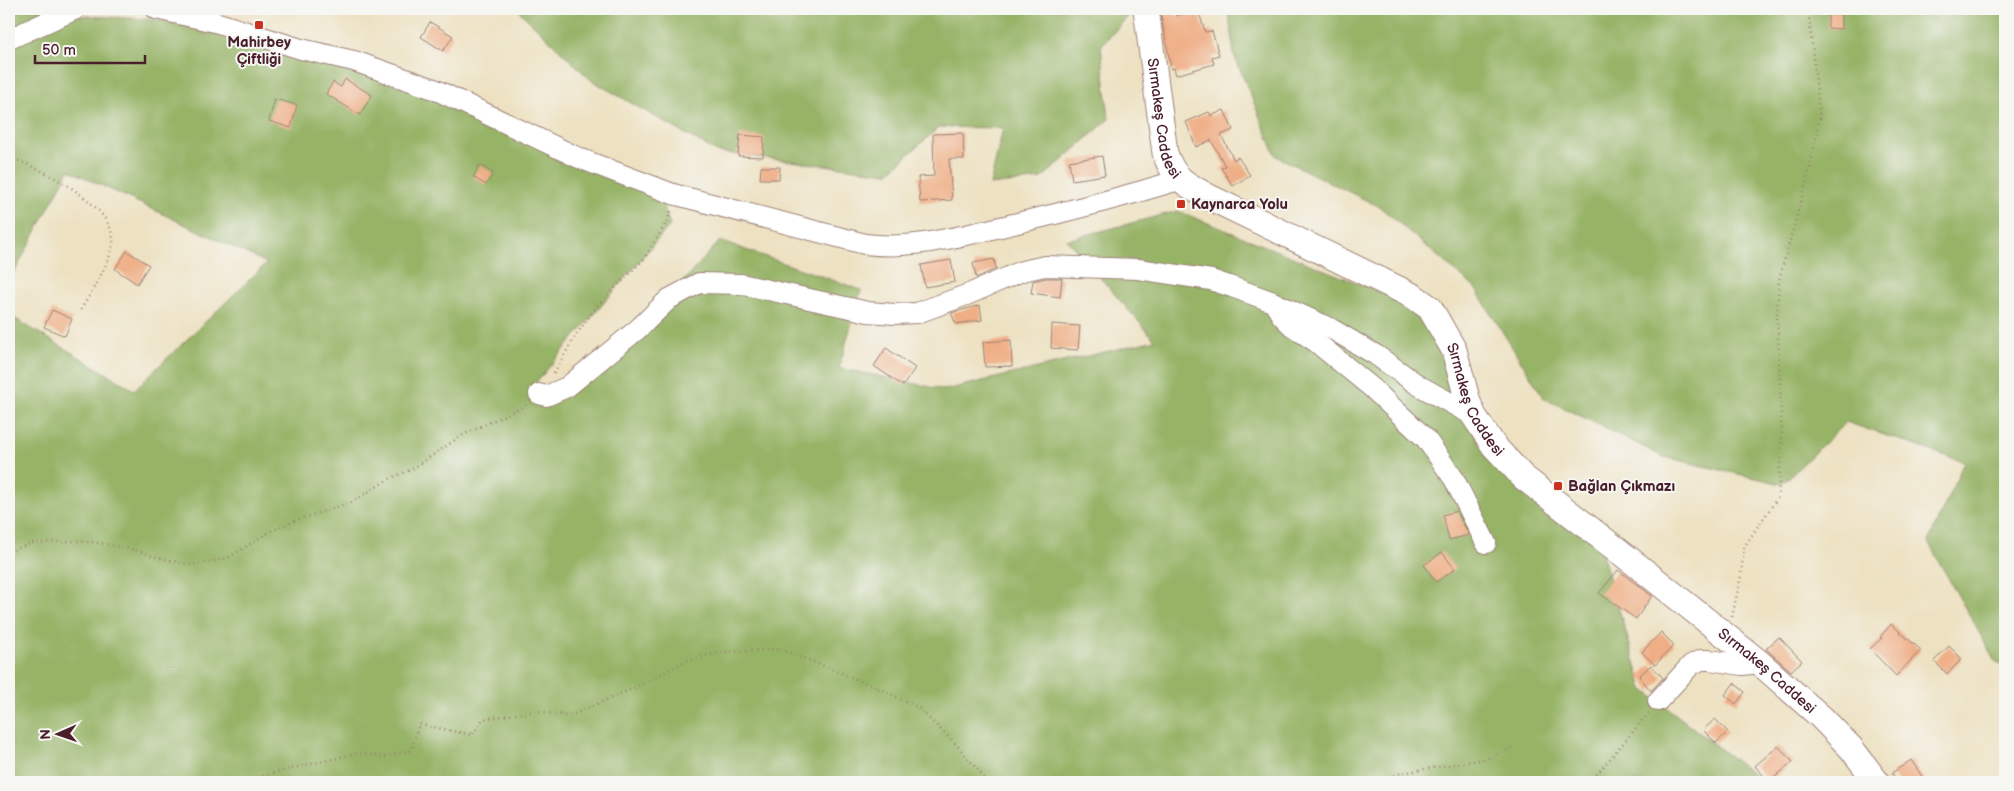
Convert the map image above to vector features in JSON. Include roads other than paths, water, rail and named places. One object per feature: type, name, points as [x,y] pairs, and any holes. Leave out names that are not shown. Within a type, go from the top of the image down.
[{"type":"main road","name":"Sırmakeş Caddesi","points":[[1146,9],[1164,153],[1169,168],[1179,180],[1209,197],[1413,296],[1430,308],[1454,350],[1468,402],[1474,416],[1494,446],[1523,477],[1760,663],[1822,718],[1851,748],[1877,782]]},
{"type":"street","points":[[9,39],[76,9]]},
{"type":"street","points":[[156,9],[215,22],[301,49],[354,61],[425,86],[472,106],[578,158],[673,194],[865,244],[903,246],[979,232],[1103,203],[1179,180]]},
{"type":"street","points":[[539,394],[546,396],[567,387],[638,330],[669,298],[699,283],[741,284],[868,312],[917,313],[969,294],[1022,271],[1045,266],[1138,269],[1166,272],[1211,280],[1274,302],[1330,328],[1376,355],[1418,384],[1474,416]]},
{"type":"street","points":[[1274,302],[1282,316],[1292,326],[1316,342],[1371,386],[1426,439],[1454,479],[1486,543]]},
{"type":"street","points":[[1658,701],[1690,664],[1701,660],[1742,666],[1760,663]]},
{"type":"place","name":"Mahirbey Çiftliği","points":[[259,25]]},
{"type":"place","name":"Kaynarca Yolu","points":[[1181,204]]},
{"type":"place","name":"Bağlan Çıkmazı","points":[[1558,486]]}]
